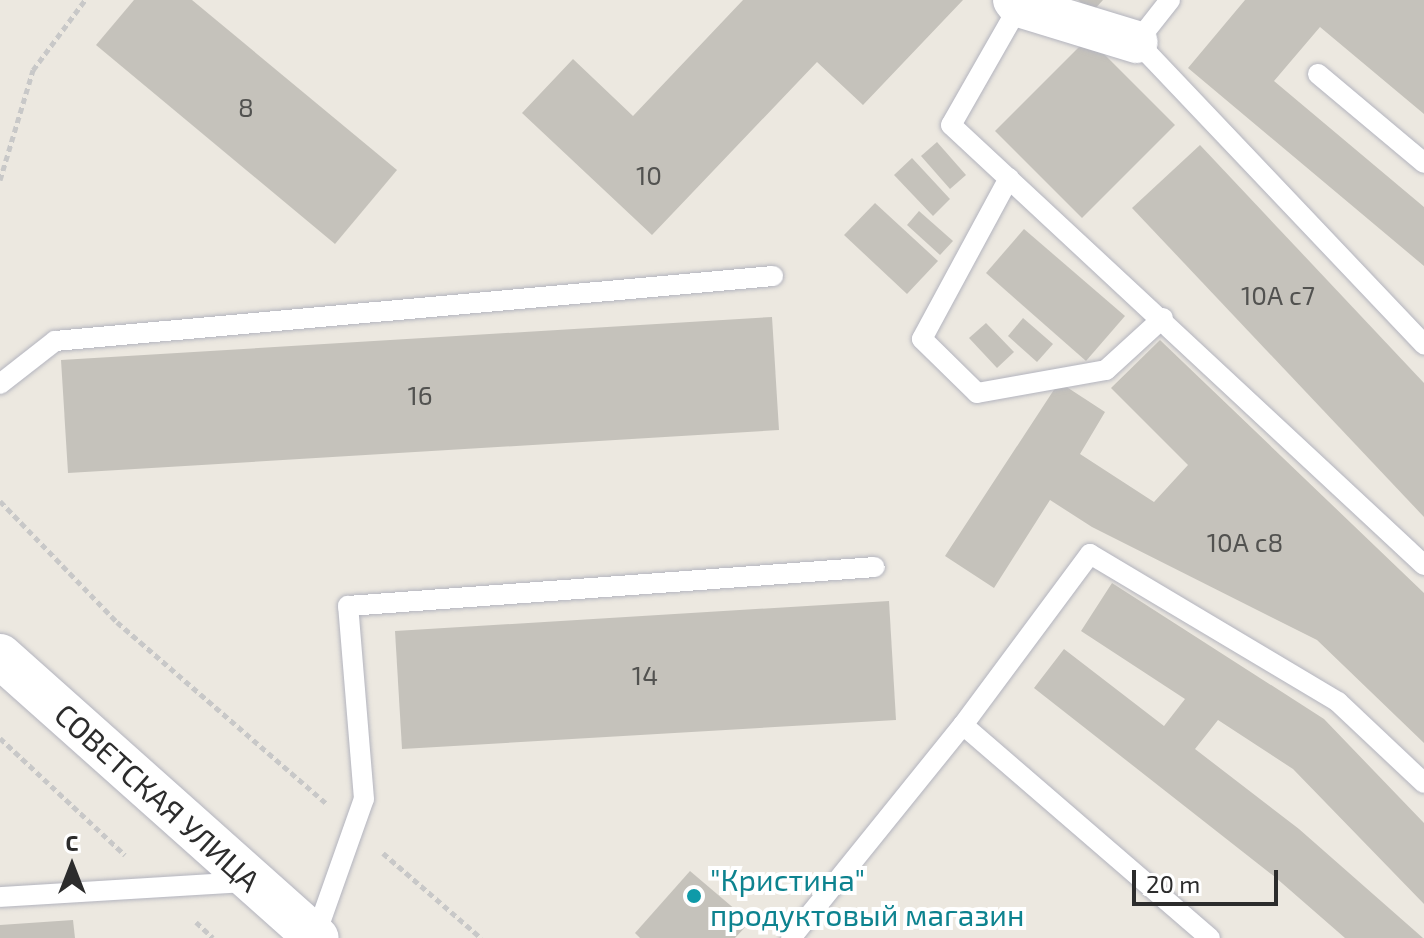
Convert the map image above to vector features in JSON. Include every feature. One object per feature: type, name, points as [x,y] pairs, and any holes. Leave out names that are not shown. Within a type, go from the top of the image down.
[{"type":"street","points":[[1017,3],[1137,42]]},
{"type":"street","name":"СОВЕТСКАЯ УЛИЦА","points":[[0,656],[315,937]]},
{"type":"lane","points":[[1170,0],[1137,42],[1424,344]]},
{"type":"lane","points":[[1017,3],[951,125],[1163,318],[1424,565]]},
{"type":"lane","points":[[1318,74],[1424,163]]},
{"type":"lane","points":[[1009,178],[922,339],[977,393],[1106,370],[1163,318]]},
{"type":"lane","points":[[0,384],[55,341],[773,276]]},
{"type":"lane","points":[[791,938],[963,725],[1090,554],[1338,702],[1424,783]]},
{"type":"lane","points":[[315,937],[364,799],[348,606],[875,567]]},
{"type":"lane","points":[[963,725],[1210,938]]},
{"type":"lane","points":[[0,897],[253,882]]},
{"type":"path","points":[[0,180],[33,70],[85,0]]},
{"type":"path","points":[[0,501],[117,622],[481,938]]},
{"type":"path","points":[[0,738],[213,938]]},
{"type":"building","points":[[134,0],[192,0],[397,170],[335,244],[96,45]]},
{"type":"building","points":[[743,0],[963,0],[863,105],[817,62],[652,235],[522,113],[573,59],[633,116]]},
{"type":"building","points":[[1078,0],[1103,0],[1092,12]]},
{"type":"building","points":[[1245,0],[1424,0],[1424,114],[1320,27],[1274,81],[1424,207],[1424,266],[1188,68]]},
{"type":"building","points":[[1088,38],[1175,125],[1082,218],[995,131]]},
{"type":"building","points":[[937,142],[966,175],[950,189],[921,156]]},
{"type":"building","points":[[1200,145],[1424,383],[1424,517],[1132,208]]},
{"type":"building","points":[[912,158],[950,199],[933,216],[894,175]]},
{"type":"building","points":[[875,203],[938,261],[907,294],[844,235]]},
{"type":"building","points":[[919,211],[953,241],[940,255],[907,225]]},
{"type":"building","points":[[1024,229],[1125,316],[1086,361],[986,273]]},
{"type":"building","points":[[772,317],[779,430],[68,473],[61,360]]},
{"type":"building","points":[[1023,318],[1053,344],[1037,362],[1008,336]]},
{"type":"building","points":[[986,323],[1014,352],[997,368],[969,338]]},
{"type":"building","points":[[1160,340],[1424,593],[1424,743],[1317,640],[1092,527],[1050,500],[994,588],[945,556],[1059,382],[1105,412],[1080,454],[1154,502],[1188,465],[1111,388]]},
{"type":"building","points":[[1112,583],[1324,719],[1424,823],[1424,904],[1293,769],[1218,720],[1195,749],[1299,829],[1423,938],[1345,938],[1275,877],[1034,688],[1064,649],[1164,726],[1185,699],[1081,631]]},
{"type":"building","points":[[889,601],[896,720],[402,749],[395,631]]},
{"type":"building","name":"\"Кристина\" продуктовый магазин","points":[[690,871],[750,922],[735,938],[640,938],[635,933]]},
{"type":"building","points":[[73,920],[75,938],[0,938],[0,925]]},
{"type":"place","name":"\"Кристина\" продуктовый магазин","points":[[694,896]]}]
